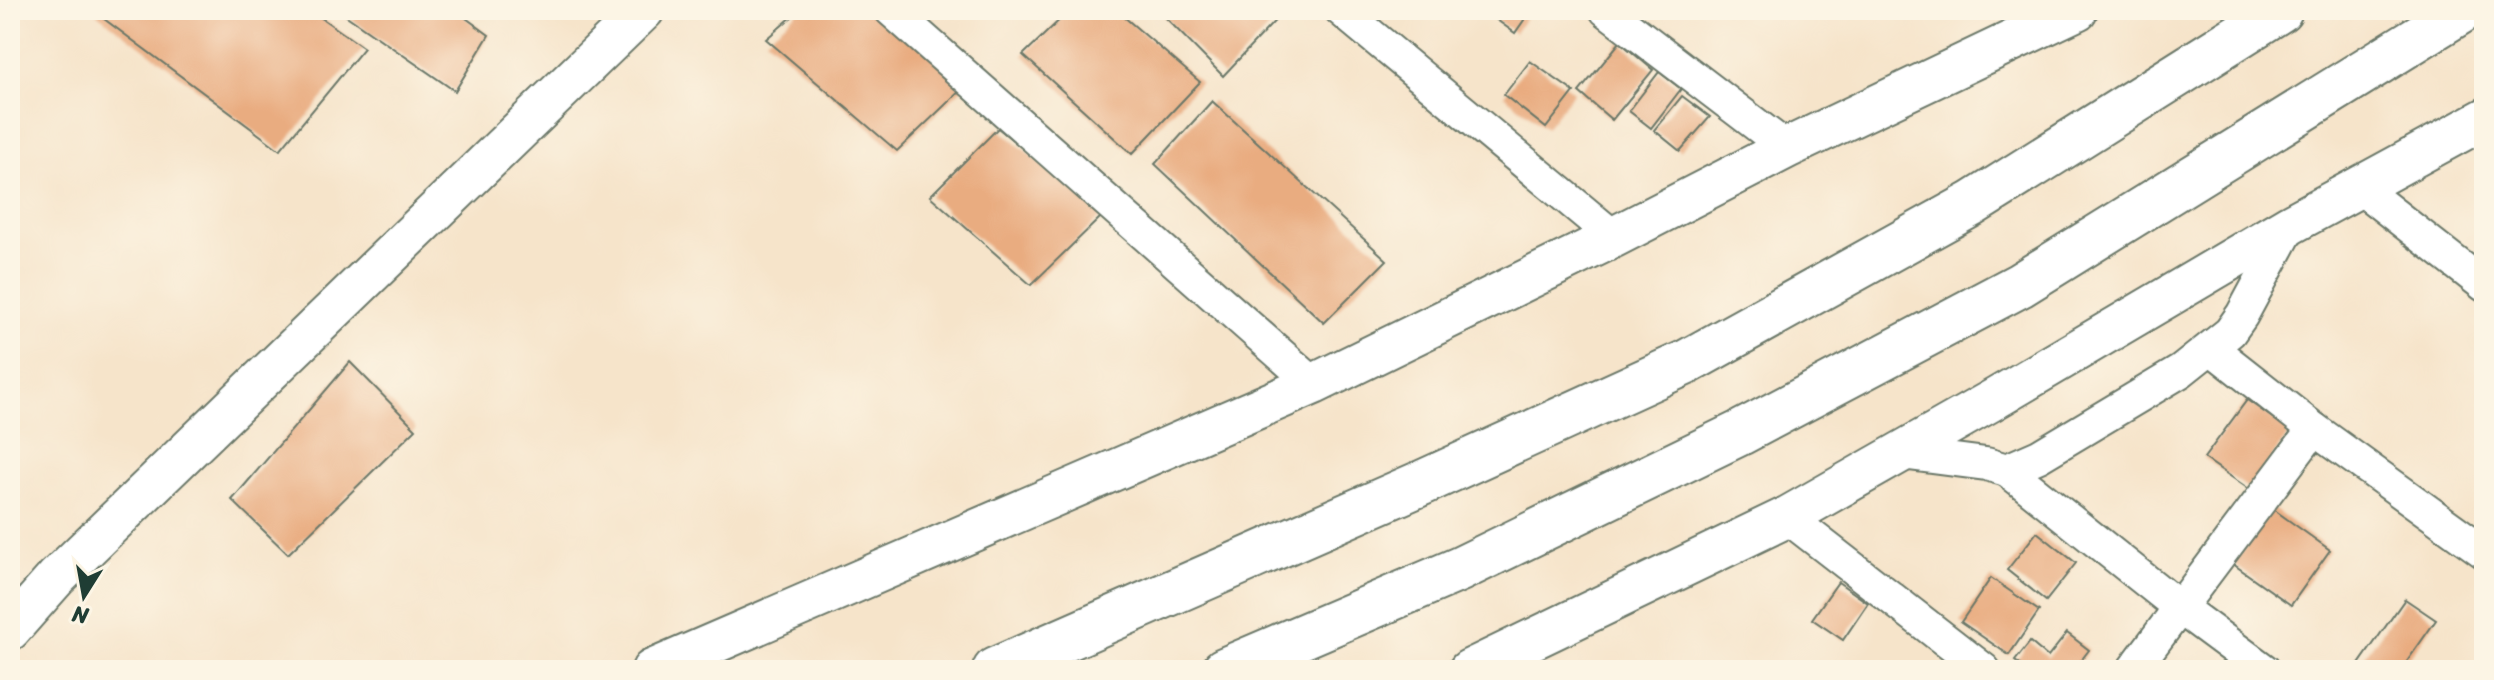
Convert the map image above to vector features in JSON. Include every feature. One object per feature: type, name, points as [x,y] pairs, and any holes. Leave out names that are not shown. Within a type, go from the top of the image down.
[{"type":"highway","points":[[995,670],[1424,482],[1687,362],[1972,204],[2280,10]]},
{"type":"highway","points":[[1224,670],[1460,569],[1740,433],[2006,292],[2463,10]]},
{"type":"street","points":[[10,630],[56,578],[644,10]]},
{"type":"street","points":[[891,10],[1314,384]]},
{"type":"street","points":[[1341,10],[1614,237]]},
{"type":"street","points":[[1606,10],[1787,148]]},
{"type":"street","points":[[652,670],[1314,384],[1614,237],[1787,148],[2077,10]]},
{"type":"street","points":[[1469,670],[1787,517],[2291,224],[2484,119]]},
{"type":"street","points":[[2359,187],[2484,285]]},
{"type":"street","points":[[2007,470],[2039,456],[2168,379],[2230,332],[2291,224]]},
{"type":"street","points":[[2211,348],[2314,429],[2484,552]]},
{"type":"street","points":[[2133,670],[2314,429]]},
{"type":"street","points":[[1901,453],[1986,464],[2007,470],[2179,607],[2264,670]]},
{"type":"street","points":[[1787,517],[1984,670]]},
{"type":"building","points":[[92,10],[310,10],[364,48],[280,150]]},
{"type":"building","points":[[338,10],[455,10],[489,35],[455,91]]},
{"type":"building","points":[[800,10],[881,10],[965,86],[897,151],[766,39]]},
{"type":"building","points":[[1070,10],[1116,10],[1200,82],[1132,154],[1023,55]]},
{"type":"building","points":[[1158,10],[1285,10],[1223,76]]},
{"type":"building","points":[[1483,10],[1531,10],[1515,33]]},
{"type":"building","points":[[1620,42],[1653,70],[1612,120],[1579,92]]},
{"type":"building","points":[[1530,61],[1574,92],[1546,128],[1504,95]]},
{"type":"building","points":[[1659,72],[1681,89],[1651,128],[1629,111]]},
{"type":"building","points":[[1682,96],[1710,117],[1680,151],[1654,130]]},
{"type":"building","points":[[1212,101],[1387,260],[1324,323],[1155,164]]},
{"type":"building","points":[[998,128],[1103,215],[1031,285],[930,196]]},
{"type":"building","points":[[350,362],[416,429],[288,554],[232,500]]},
{"type":"building","points":[[2247,400],[2291,431],[2249,489],[2204,458]]},
{"type":"building","points":[[2273,509],[2330,550],[2291,605],[2233,564]]},
{"type":"building","points":[[2037,532],[2076,563],[2046,601],[2007,570]]},
{"type":"building","points":[[1991,578],[2039,611],[2009,655],[1961,622]]},
{"type":"building","points":[[1838,582],[1868,603],[1843,640],[1812,619]]},
{"type":"building","points":[[2405,599],[2436,620],[2401,670],[2355,670]]},
{"type":"building","points":[[2067,633],[2089,650],[2076,667],[2080,670],[2027,670],[2015,661],[2030,642],[2048,657]]}]
